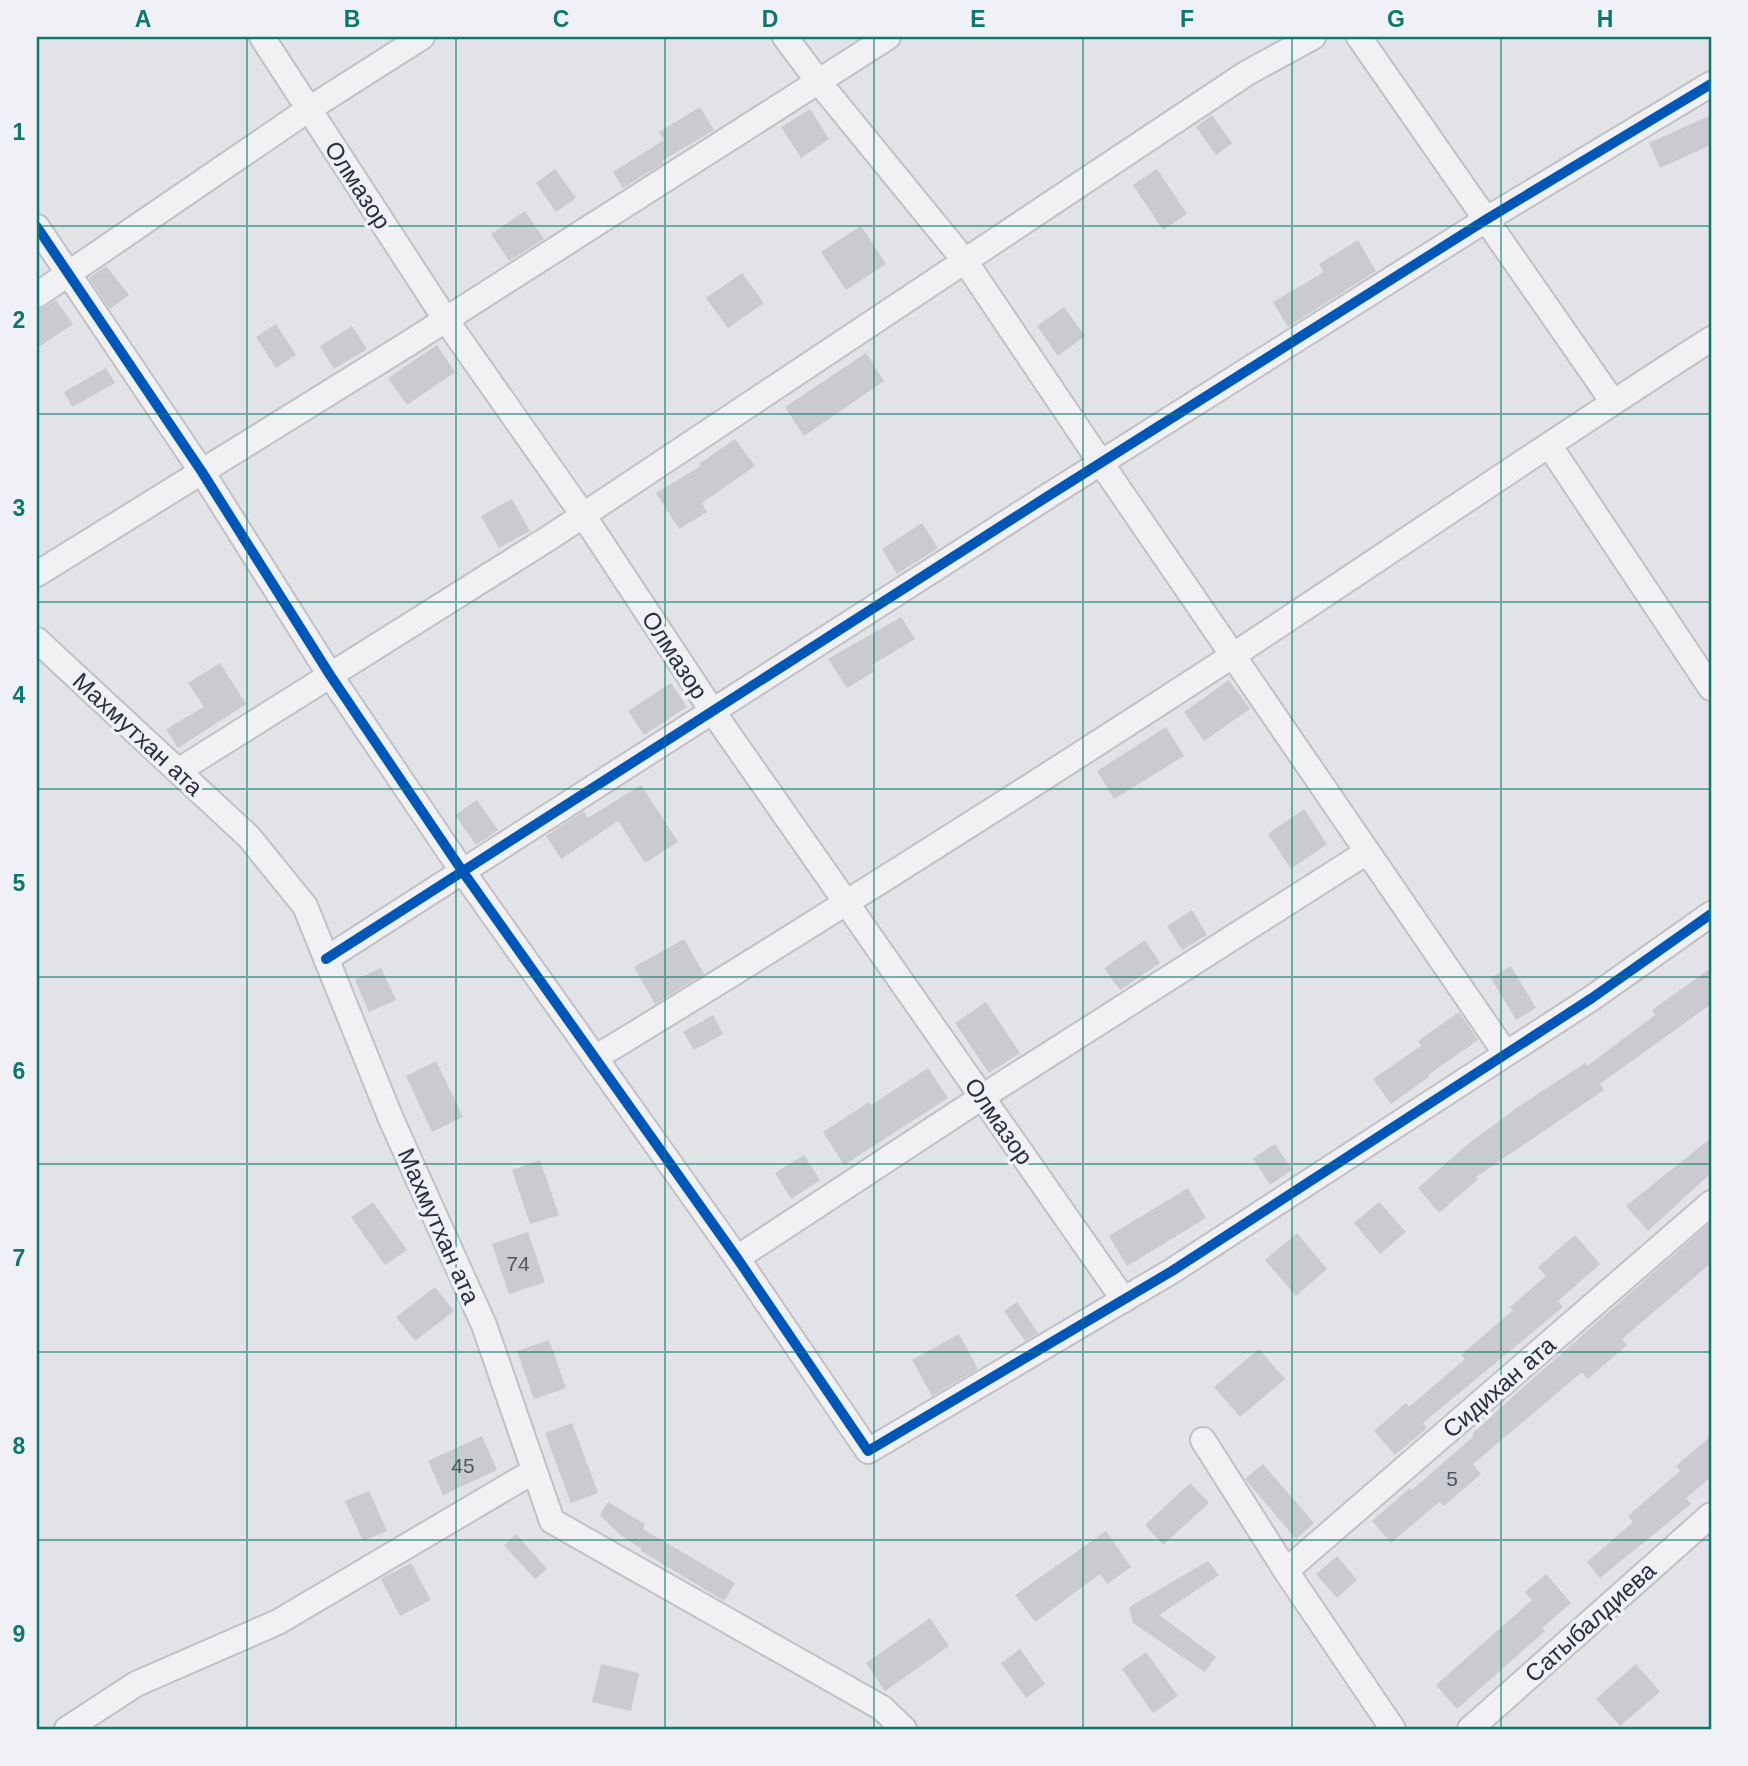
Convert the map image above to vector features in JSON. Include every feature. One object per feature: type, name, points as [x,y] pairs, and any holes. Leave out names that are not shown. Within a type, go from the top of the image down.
[{"type":"street","name":"Олмазор","points":[[262,37],[446,320],[583,515],[713,712],[1124,1300]]},
{"type":"street","points":[[37,295],[309,109],[422,37]]},
{"type":"street","points":[[785,37],[965,261],[1506,1054]]},
{"type":"street","points":[[37,574],[446,320],[888,37]]},
{"type":"street","points":[[178,771],[583,515],[1247,73],[1313,37]]},
{"type":"street","points":[[1359,37],[1613,402]]},
{"type":"street","points":[[327,960],[1101,463],[1487,219],[1711,85]]},
{"type":"street","points":[[37,227],[202,472],[330,675],[463,872],[737,1258],[868,1451],[1172,1271],[1592,998],[1711,914]]},
{"type":"street","points":[[595,1059],[847,904],[1233,655],[1613,402],[1711,340]]},
{"type":"street","points":[[1549,445],[1711,688]]},
{"type":"street","name":"Махмутхан ата","points":[[37,640],[249,837],[305,906],[391,1119],[484,1325],[552,1521],[882,1708],[904,1729]]},
{"type":"street","points":[[737,1258],[982,1097],[1367,852]]},
{"type":"street","name":"Сидихан ата","points":[[1286,1571],[1711,1203]]},
{"type":"street","points":[[1203,1440],[1286,1571],[1393,1729]]},
{"type":"street","points":[[67,1729],[136,1684],[278,1622],[534,1471]]},
{"type":"street","name":"Сатыбалдиева","points":[[1470,1729],[1711,1515]]},
{"type":"building","points":[[700,107],[714,130],[623,188],[613,172],[664,140],[659,132]]},
{"type":"building","points":[[810,109],[829,139],[801,158],[781,127]]},
{"type":"building","points":[[1212,115],[1232,143],[1216,155],[1196,127]]},
{"type":"building","points":[[1711,115],[1711,145],[1660,168],[1649,143]]},
{"type":"building","points":[[555,169],[576,198],[556,212],[536,183]]},
{"type":"building","points":[[1157,169],[1187,214],[1163,230],[1133,185]]},
{"type":"building","points":[[525,211],[544,239],[509,261],[491,234]]},
{"type":"building","points":[[861,226],[886,264],[846,290],[821,252]]},
{"type":"building","points":[[1358,240],[1376,271],[1288,327],[1273,302],[1324,272],[1319,264]]},
{"type":"building","points":[[106,266],[129,295],[110,309],[89,278]]},
{"type":"building","points":[[742,273],[764,303],[728,328],[706,298]]},
{"type":"building","points":[[56,300],[73,324],[37,348],[37,310]]},
{"type":"building","points":[[1064,307],[1085,336],[1058,356],[1037,326]]},
{"type":"building","points":[[276,324],[296,355],[276,368],[256,337]]},
{"type":"building","points":[[352,326],[367,349],[334,369],[320,346]]},
{"type":"building","points":[[437,345],[455,372],[407,405],[388,378]]},
{"type":"building","points":[[866,353],[884,381],[804,436],[785,407]]},
{"type":"building","points":[[106,368],[115,383],[72,407],[64,392]]},
{"type":"building","points":[[735,439],[755,466],[702,503],[707,512],[679,529],[656,493],[701,466],[699,464]]},
{"type":"building","points":[[512,499],[530,531],[499,548],[481,516]]},
{"type":"building","points":[[922,523],[938,548],[897,574],[882,549]]},
{"type":"building","points":[[901,617],[915,639],[872,665],[875,671],[847,688],[828,659]]},
{"type":"building","points":[[220,663],[246,704],[178,748],[166,729],[204,707],[188,683]]},
{"type":"building","points":[[1229,680],[1250,709],[1204,741],[1184,712]]},
{"type":"building","points":[[671,683],[687,707],[644,735],[628,711]]},
{"type":"building","points":[[1166,727],[1184,756],[1114,799],[1097,771]]},
{"type":"building","points":[[641,785],[678,842],[645,863],[618,821],[561,859],[546,836],[584,811],[588,818]]},
{"type":"building","points":[[477,800],[498,830],[476,845],[455,815]]},
{"type":"building","points":[[1304,809],[1327,844],[1291,869],[1268,834]]},
{"type":"building","points":[[1192,910],[1207,935],[1182,950],[1167,926]]},
{"type":"building","points":[[684,939],[704,974],[655,1004],[634,967]]},
{"type":"building","points":[[1145,940],[1160,963],[1120,990],[1104,968]]},
{"type":"building","points":[[1511,966],[1536,1008],[1516,1020],[1491,978]]},
{"type":"building","points":[[381,968],[396,1000],[369,1012],[355,980]]},
{"type":"building","points":[[1711,968],[1711,1004],[1600,1084],[1604,1090],[1476,1177],[1478,1179],[1439,1213],[1418,1188],[1468,1144],[1585,1063],[1587,1066],[1655,1015],[1652,1010]]},
{"type":"building","points":[[986,1002],[1020,1053],[989,1073],[955,1023]]},
{"type":"building","points":[[1459,1012],[1478,1040],[1391,1104],[1373,1079],[1421,1046],[1418,1041]]},
{"type":"building","points":[[713,1015],[723,1034],[694,1050],[683,1032]]},
{"type":"building","points":[[436,1061],[463,1117],[432,1132],[406,1076]]},
{"type":"building","points":[[928,1068],[948,1098],[844,1165],[823,1132]]},
{"type":"building","points":[[1711,1138],[1711,1173],[1648,1231],[1626,1206]]},
{"type":"building","points":[[1275,1144],[1292,1170],[1270,1185],[1253,1158]]},
{"type":"building","points":[[804,1155],[820,1180],[791,1199],[775,1173]]},
{"type":"building","points":[[540,1160],[559,1215],[530,1224],[512,1170]]},
{"type":"building","points":[[1188,1188],[1206,1218],[1127,1266],[1109,1236]]},
{"type":"building","points":[[373,1202],[407,1250],[385,1265],[351,1217]]},
{"type":"building","points":[[1379,1202],[1406,1232],[1380,1254],[1354,1223]]},
{"type":"building","points":[[1711,1222],[1711,1263],[1622,1339],[1627,1345],[1588,1379],[1582,1372],[1473,1464],[1481,1474],[1444,1506],[1439,1502],[1391,1543],[1372,1521],[1474,1436],[1472,1434],[1519,1391]]},
{"type":"building","points":[[528,1232],[545,1282],[509,1294],[492,1244]]},
{"type":"building","points":[[1297,1233],[1327,1269],[1296,1296],[1265,1260]]},
{"type":"building","points":[[1575,1235],[1600,1264],[1558,1301],[1563,1307],[1423,1423],[1427,1428],[1395,1455],[1374,1431],[1406,1403],[1409,1407],[1465,1359],[1461,1355],[1513,1310],[1510,1307],[1546,1276],[1538,1267]]},
{"type":"building","points":[[435,1287],[454,1311],[415,1341],[396,1317]]},
{"type":"building","points":[[1017,1302],[1038,1333],[1025,1341],[1004,1311]]},
{"type":"building","points":[[959,1334],[978,1369],[932,1396],[912,1360]]},
{"type":"building","points":[[549,1340],[566,1388],[534,1399],[517,1351]]},
{"type":"building","points":[[1259,1349],[1285,1379],[1240,1417],[1214,1387]]},
{"type":"building","points":[[572,1423],[598,1493],[571,1503],[545,1433]]},
{"type":"building","points":[[482,1436],[497,1470],[443,1495],[428,1461]]},
{"type":"building","points":[[1711,1436],[1711,1477],[1686,1498],[1691,1504],[1600,1578],[1587,1562],[1633,1522],[1628,1516],[1680,1471],[1676,1466]]},
{"type":"building","points":[[1263,1464],[1314,1523],[1296,1539],[1245,1479]]},
{"type":"building","points":[[1190,1483],[1209,1503],[1163,1545],[1145,1525]]},
{"type":"building","points":[[369,1491],[387,1531],[363,1541],[345,1501]]},
{"type":"building","points":[[608,1502],[645,1524],[643,1529],[735,1583],[724,1601],[641,1551],[642,1549],[620,1535],[600,1515]]},
{"type":"building","points":[[1106,1531],[1131,1567],[1107,1584],[1100,1574],[1035,1622],[1015,1595]]},
{"type":"building","points":[[516,1534],[547,1569],[535,1579],[504,1545]]},
{"type":"building","points":[[1337,1556],[1357,1580],[1337,1598],[1316,1574]]},
{"type":"building","points":[[1208,1561],[1219,1575],[1159,1615],[1216,1657],[1205,1672],[1133,1623],[1129,1607]]},
{"type":"building","points":[[411,1563],[431,1600],[400,1616],[381,1579]]},
{"type":"building","points":[[1546,1574],[1571,1603],[1542,1628],[1545,1631],[1457,1709],[1436,1685],[1532,1600],[1525,1592]]},
{"type":"building","points":[[930,1618],[949,1646],[885,1691],[866,1663]]},
{"type":"building","points":[[1020,1649],[1045,1684],[1026,1698],[1001,1663]]},
{"type":"building","points":[[1146,1652],[1178,1696],[1153,1713],[1122,1669]]},
{"type":"building","points":[[601,1664],[639,1673],[631,1711],[592,1702]]},
{"type":"building","points":[[1636,1664],[1660,1692],[1620,1726],[1596,1699]]},
{"type":"cycle path","points":[[326,959],[1045,498],[1487,219],[1711,84]]},
{"type":"cycle path","points":[[37,227],[202,472],[330,675],[463,872],[737,1258],[868,1451],[1172,1271],[1592,998],[1711,914]]}]
